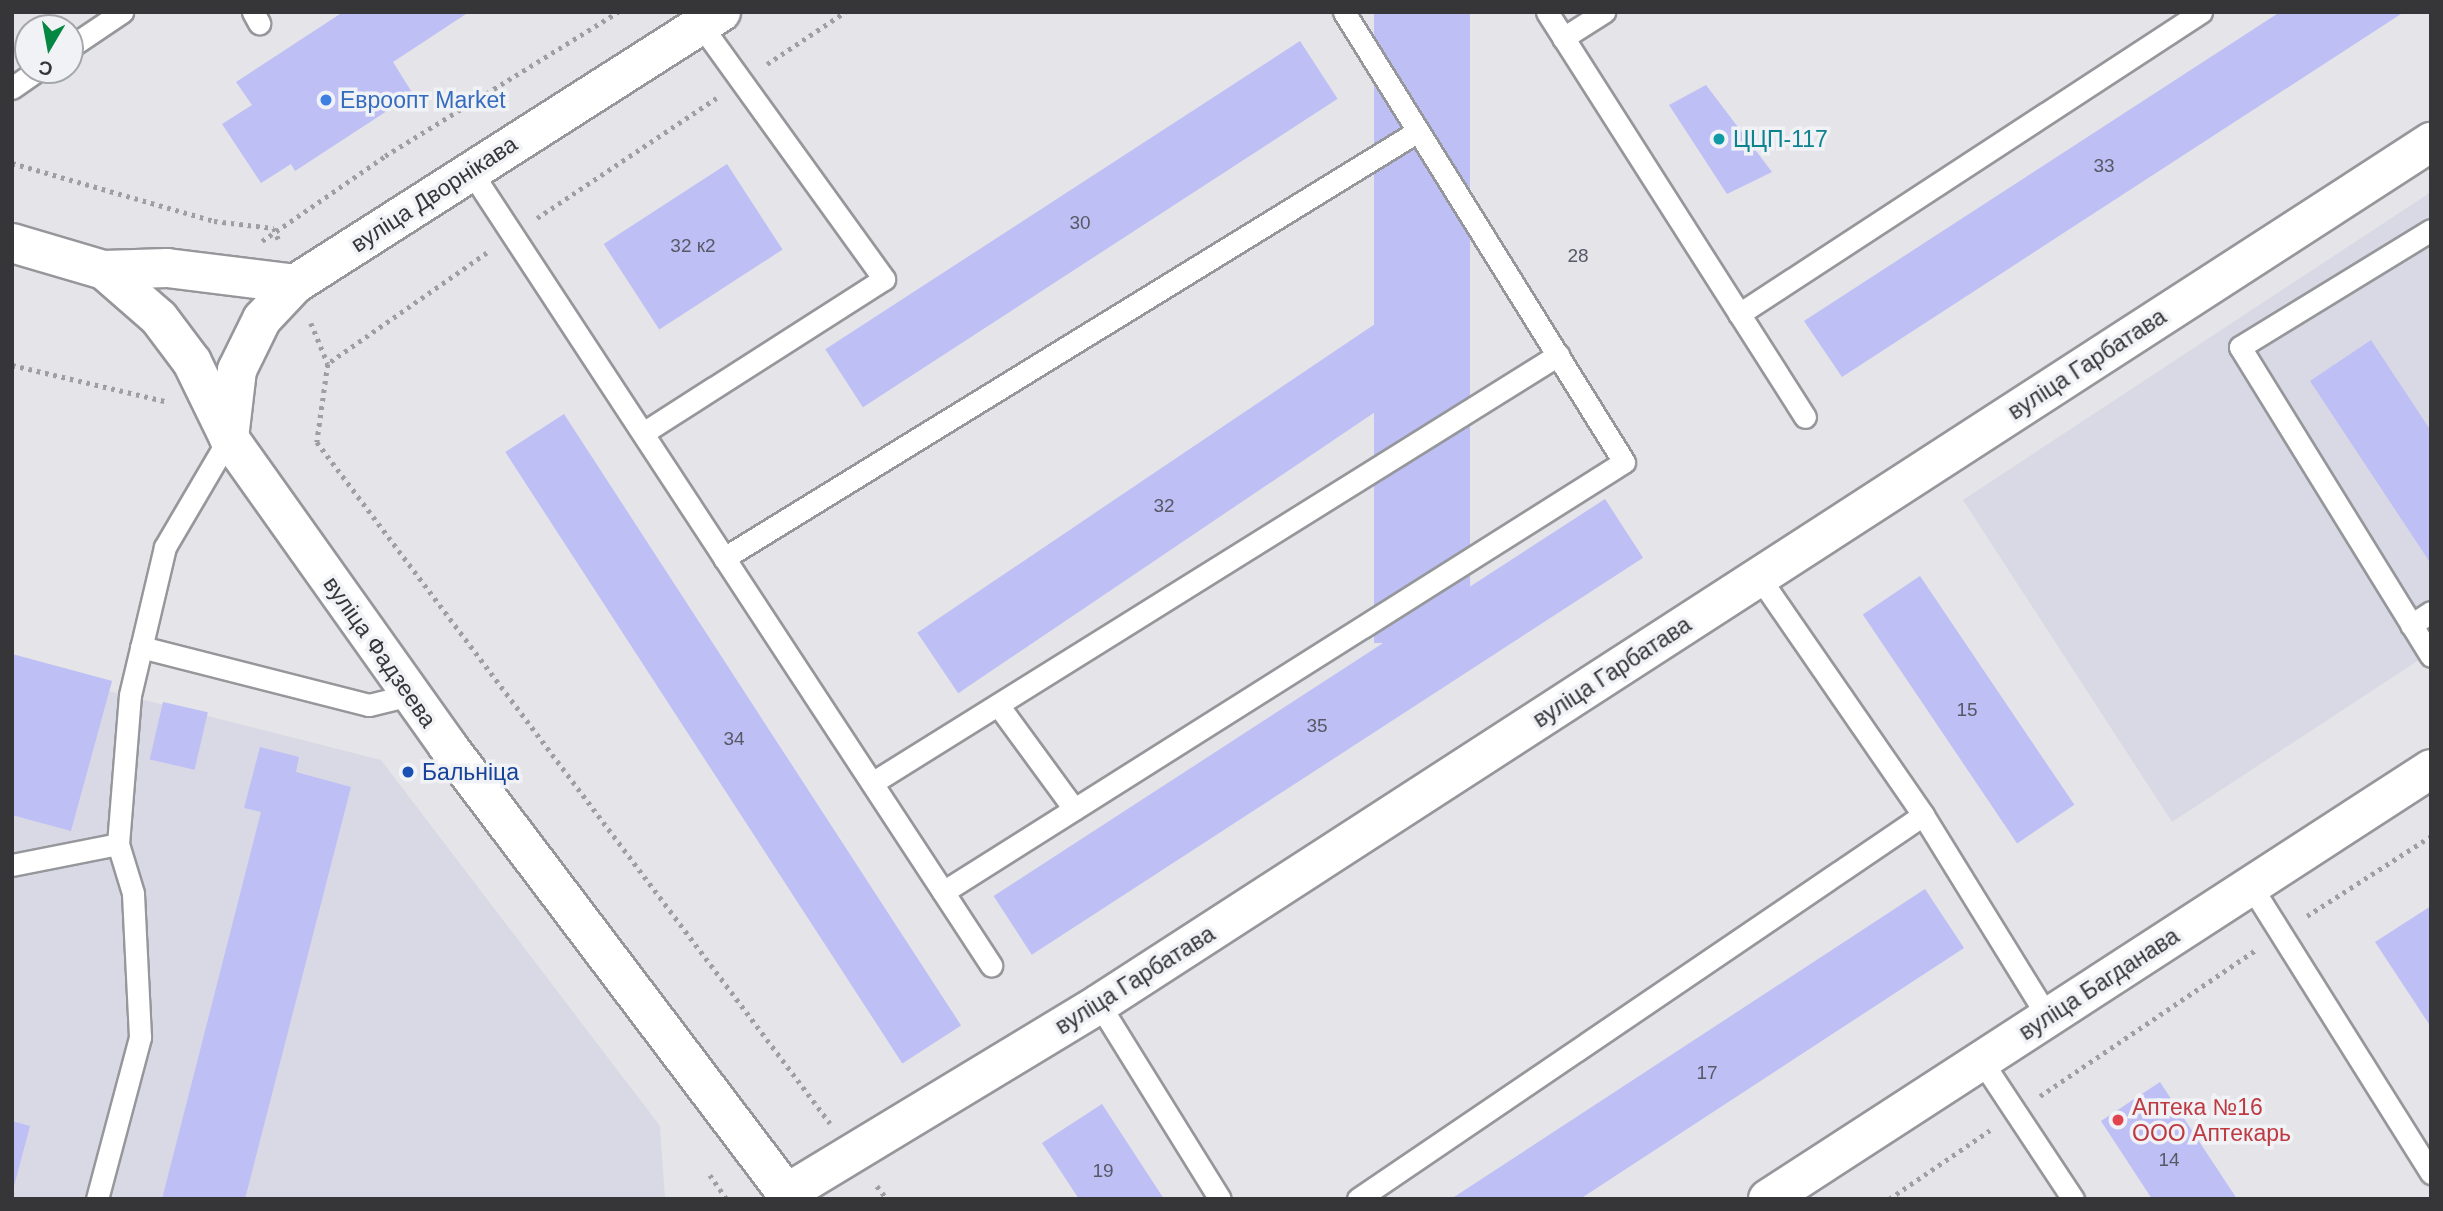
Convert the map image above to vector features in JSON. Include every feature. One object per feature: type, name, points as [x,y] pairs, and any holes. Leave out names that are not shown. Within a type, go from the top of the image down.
[{"type":"street","name":"вуліца Дворнікава","points":[[229,438],[237,370],[290,269],[470,170],[711,18]]},
{"type":"street","name":"вуліца Гарбатава","points":[[785,1197],[1099,1004],[2431,142]]},
{"type":"street","name":"вуліца Фадзеева","points":[[12,243],[104,270],[290,269]]},
{"type":"street","name":"вуліца Фадзеева","points":[[104,270],[159,318],[192,362],[229,438],[410,695],[785,1197]]},
{"type":"street","name":"вуліца Багданава","points":[[1768,1199],[2431,769]]},
{"type":"lane","points":[[84,38],[122,12]]},
{"type":"lane","points":[[943,892],[1624,462],[1344,12]]},
{"type":"lane","points":[[1547,12],[1805,417]]},
{"type":"lane","points":[[1563,38],[1604,12]]},
{"type":"lane","points":[[1739,314],[2201,12]]},
{"type":"lane","points":[[643,433],[884,279],[741,80],[711,18]]},
{"type":"lane","points":[[724,558],[1418,131]]},
{"type":"lane","points":[[470,170],[991,965]]},
{"type":"lane","points":[[2431,230],[2240,347],[2431,656]]},
{"type":"lane","points":[[872,783],[1558,355]]},
{"type":"lane","points":[[97,1199],[140,1037],[133,893],[118,844],[130,695],[165,547],[229,438]]},
{"type":"lane","points":[[1759,576],[1923,815],[2048,1017]]},
{"type":"lane","points":[[2412,625],[2431,612]]},
{"type":"lane","points":[[141,647],[369,705],[410,695]]},
{"type":"lane","points":[[998,705],[1074,809]]},
{"type":"lane","points":[[1358,1199],[1923,815]]},
{"type":"lane","points":[[12,865],[118,844]]},
{"type":"lane","points":[[2251,886],[2431,1173]]},
{"type":"lane","points":[[1099,1004],[1220,1199]]},
{"type":"lane","points":[[1981,1060],[2073,1199]]},
{"type":"path","points":[[328,364],[513,235],[845,12]]},
{"type":"path","points":[[12,163],[214,220],[274,228],[290,269]]},
{"type":"path","points":[[310,320],[328,364],[317,442],[887,1199]]},
{"type":"path","points":[[1889,1199],[2281,933],[2431,836]]},
{"type":"path","points":[[710,1175],[727,1199]]},
{"type":"shaded area","points":[[2431,192],[2431,652],[2172,822],[1963,500]]},
{"type":"shaded area","points":[[12,654],[112,681],[109,691],[381,760],[660,1126],[665,1199],[12,1199]]},
{"type":"building","name":"Евроопт Market","points":[[343,12],[469,12],[393,62],[413,94],[295,171],[291,164],[261,183],[222,124],[252,105],[236,82]]},
{"type":"building","points":[[1374,12],[1470,12],[1470,643],[1374,643]]},
{"type":"building","points":[[2280,12],[2404,12],[1842,377],[1804,321]]},
{"type":"building","points":[[1300,41],[1338,99],[863,407],[825,349]]},
{"type":"building","name":"ЦЦП-117","points":[[1706,85],[1772,172],[1727,194],[1669,105]]},
{"type":"building","points":[[727,164],[783,250],[659,330],[604,244]]},
{"type":"building","points":[[1375,324],[1416,385],[958,693],[917,633]]},
{"type":"building","points":[[2371,340],[2431,431],[2431,564],[2310,381]]},
{"type":"building","points":[[564,414],[961,1025],[902,1064],[505,452]]},
{"type":"building","points":[[1605,499],[1643,558],[1032,955],[994,896]]},
{"type":"building","points":[[1920,576],[2074,805],[2017,843],[1863,615]]},
{"type":"building","points":[[12,654],[112,681],[71,831],[12,815]]},
{"type":"building","points":[[163,702],[208,712],[195,770],[150,759]]},
{"type":"building","points":[[260,747],[299,757],[296,772],[351,787],[245,1199],[162,1199],[261,812],[244,808]]},
{"type":"building","points":[[1925,889],[1964,948],[1580,1199],[1451,1199]]},
{"type":"building","points":[[2431,906],[2431,1027],[2375,942]]},
{"type":"building","points":[[2160,1082],[2237,1199],[2152,1199],[2101,1121]]},
{"type":"building","points":[[1102,1104],[1164,1199],[1079,1199],[1042,1143]]},
{"type":"building","points":[[12,1121],[30,1126],[13,1190],[12,1190]]},
{"type":"place","name":"Евроопт Market","points":[[326,100]]},
{"type":"place","name":"ЦЦП-117","points":[[1719,139]]},
{"type":"place","name":"Бальніца","points":[[408,772]]},
{"type":"place","name":"Аптека №16 ООО Аптекарь","points":[[2118,1120]]}]
